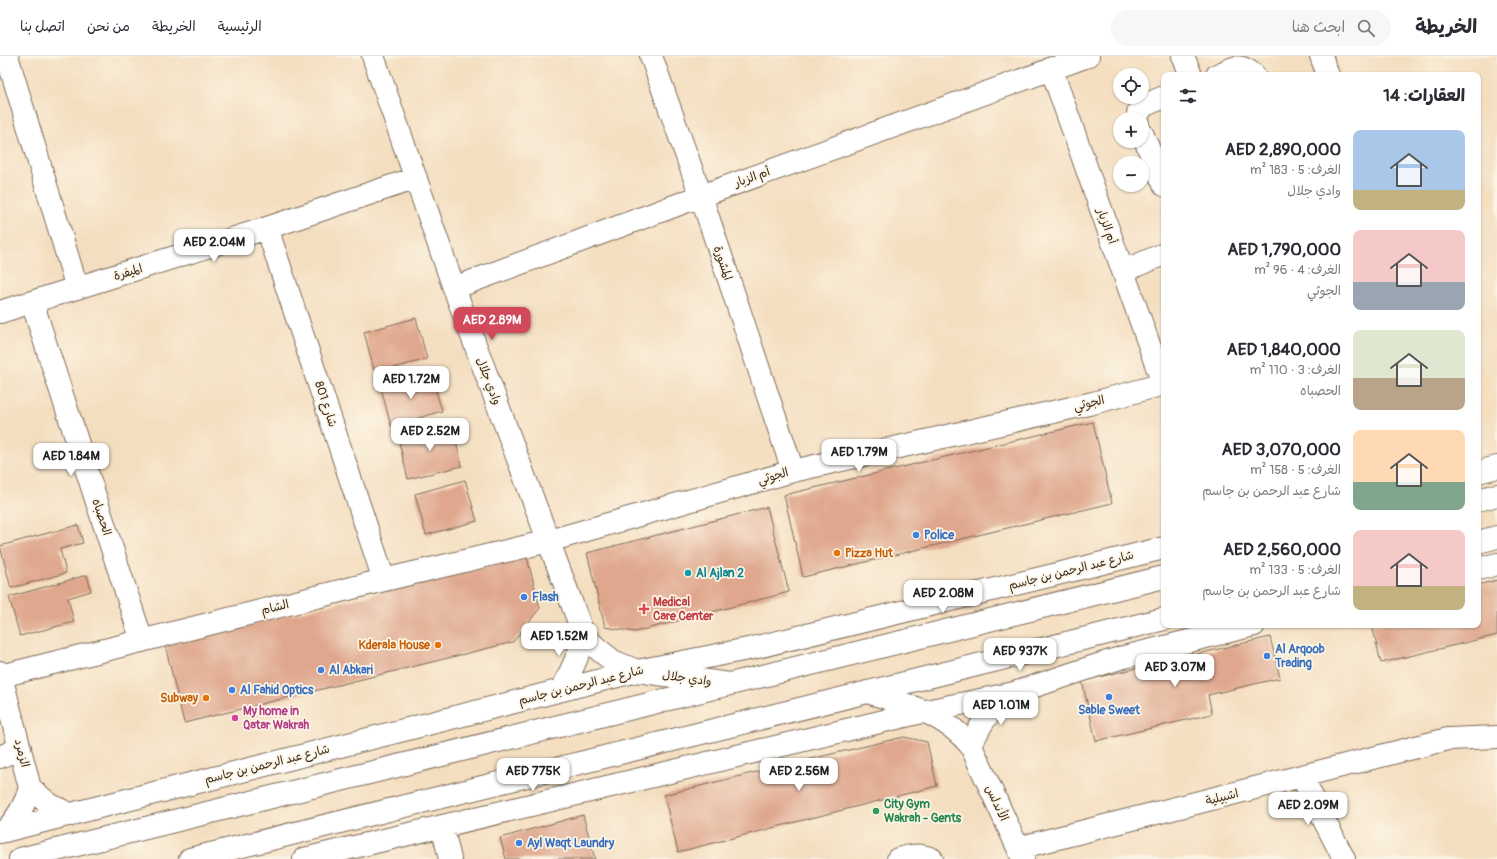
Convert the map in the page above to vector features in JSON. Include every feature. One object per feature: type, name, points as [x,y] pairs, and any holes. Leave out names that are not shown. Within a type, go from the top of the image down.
[{"type":"street","points":[[8,56],[77,288]]},
{"type":"street","name":"وادي جلال","points":[[373,56],[454,288],[584,636],[613,661],[637,671],[729,684]]},
{"type":"street","name":"المشورة","points":[[651,56],[701,196],[794,471]]},
{"type":"street","name":"أم الزبار","points":[[454,288],[701,196],[1051,68],[1088,56]]},
{"type":"street","points":[[1183,56],[1190,72]]},
{"type":"street","points":[[1321,56],[1327,72]]},
{"type":"street","points":[[1224,72],[1237,66],[1246,68],[1251,72]]},
{"type":"street","name":"أم الزبار","points":[[1051,68],[1161,376]]},
{"type":"street","points":[[1139,112],[1145,104],[1161,98]]},
{"type":"street","points":[[1148,148],[1161,177]]},
{"type":"street","name":"الميفرة","points":[[0,312],[267,228],[416,178]]},
{"type":"street","name":"شارع 801","points":[[267,228],[384,580]]},
{"type":"street","points":[[1123,271],[1161,255]]},
{"type":"street","name":"الحصباه","points":[[32,302],[142,641]]},
{"type":"street","name":"الجوثي","points":[[549,540],[794,471],[1086,404],[1161,385]]},
{"type":"street","points":[[1481,471],[1497,468]]},
{"type":"street","points":[[1481,499],[1497,495]]},
{"type":"street","points":[[1481,541],[1497,537]]},
{"type":"street","name":"الشام","points":[[1,674],[142,641],[549,540]]},
{"type":"street","name":"شارع عبد الرحمن بن جاسم","points":[[3,831],[637,671],[753,648],[1161,549]]},
{"type":"street","points":[[1481,568],[1497,564]]},
{"type":"street","points":[[20,859],[1161,578]]},
{"type":"street","points":[[190,859],[1161,620]]},
{"type":"street","points":[[304,859],[926,711],[1014,693],[1120,658],[1242,628]]},
{"type":"street","points":[[561,690],[574,667],[584,636]]},
{"type":"street","name":"الزمرد","points":[[1,674],[30,788]]},
{"type":"street","name":"الأندلس","points":[[868,692],[926,711],[962,734],[972,746],[1021,853]]},
{"type":"street","points":[[972,746],[980,725],[995,707],[1014,693]]},
{"type":"street","name":"اشبيلية","points":[[1021,853],[1448,739],[1497,737]]},
{"type":"street","points":[[0,757],[20,748]]},
{"type":"street","points":[[1302,777],[1344,859]]},
{"type":"street","points":[[3,831],[14,822],[21,812],[27,800],[30,788],[49,804],[71,815]]},
{"type":"street","points":[[442,826],[450,859]]},
{"type":"street","points":[[898,859],[913,855],[932,859]]},
{"type":"building","points":[[416,318],[427,359],[375,373],[364,332]]},
{"type":"building","points":[[431,374],[442,411],[391,426],[381,388]]},
{"type":"building","points":[[1093,422],[1112,503],[803,577],[784,495]]},
{"type":"building","points":[[452,426],[462,466],[408,479],[398,438]]},
{"type":"building","points":[[465,480],[477,521],[426,535],[415,494]]},
{"type":"building","name":"Al Ajlan 2","points":[[767,507],[789,592],[635,632],[605,627],[587,553]]},
{"type":"building","points":[[78,525],[83,543],[60,549],[66,573],[11,588],[0,546]]},
{"type":"building","points":[[527,557],[540,608],[513,642],[184,723],[165,645]]},
{"type":"building","points":[[87,575],[91,591],[68,598],[74,622],[20,636],[9,597]]},
{"type":"building","points":[[1497,580],[1497,635],[1381,663],[1373,628],[1481,628],[1481,584]]},
{"type":"building","points":[[1270,637],[1280,678],[1208,695],[1212,714],[1096,741],[1082,681]]},
{"type":"building","points":[[904,737],[927,742],[937,786],[678,852],[664,795]]},
{"type":"building","points":[[583,815],[595,859],[506,859],[500,838]]},
{"type":"place","name":"Police","points":[[916,535]]},
{"type":"place","name":"Pizza Hut","points":[[837,553]]},
{"type":"place","name":"Al Ajlan 2","points":[[688,573]]},
{"type":"place","name":"Flash","points":[[524,597]]},
{"type":"place","name":"Medical Care Center","points":[[644,609]]},
{"type":"place","name":"Kderala House","points":[[438,645]]},
{"type":"place","name":"Al Arqoob Trading","points":[[1267,656]]},
{"type":"place","name":"Al Abkari","points":[[321,670]]},
{"type":"place","name":"Al Fahid Optics","points":[[232,690]]},
{"type":"place","name":"Sable Sweet","points":[[1109,697]]},
{"type":"place","name":"Subway","points":[[206,698]]},
{"type":"place","name":"My home in Qatar Wakrah","points":[[235,718]]},
{"type":"place","name":"City Gym Wakrah - Gents","points":[[876,811]]},
{"type":"place","name":"Ayl Waqt Laundry","points":[[519,843]]}]
